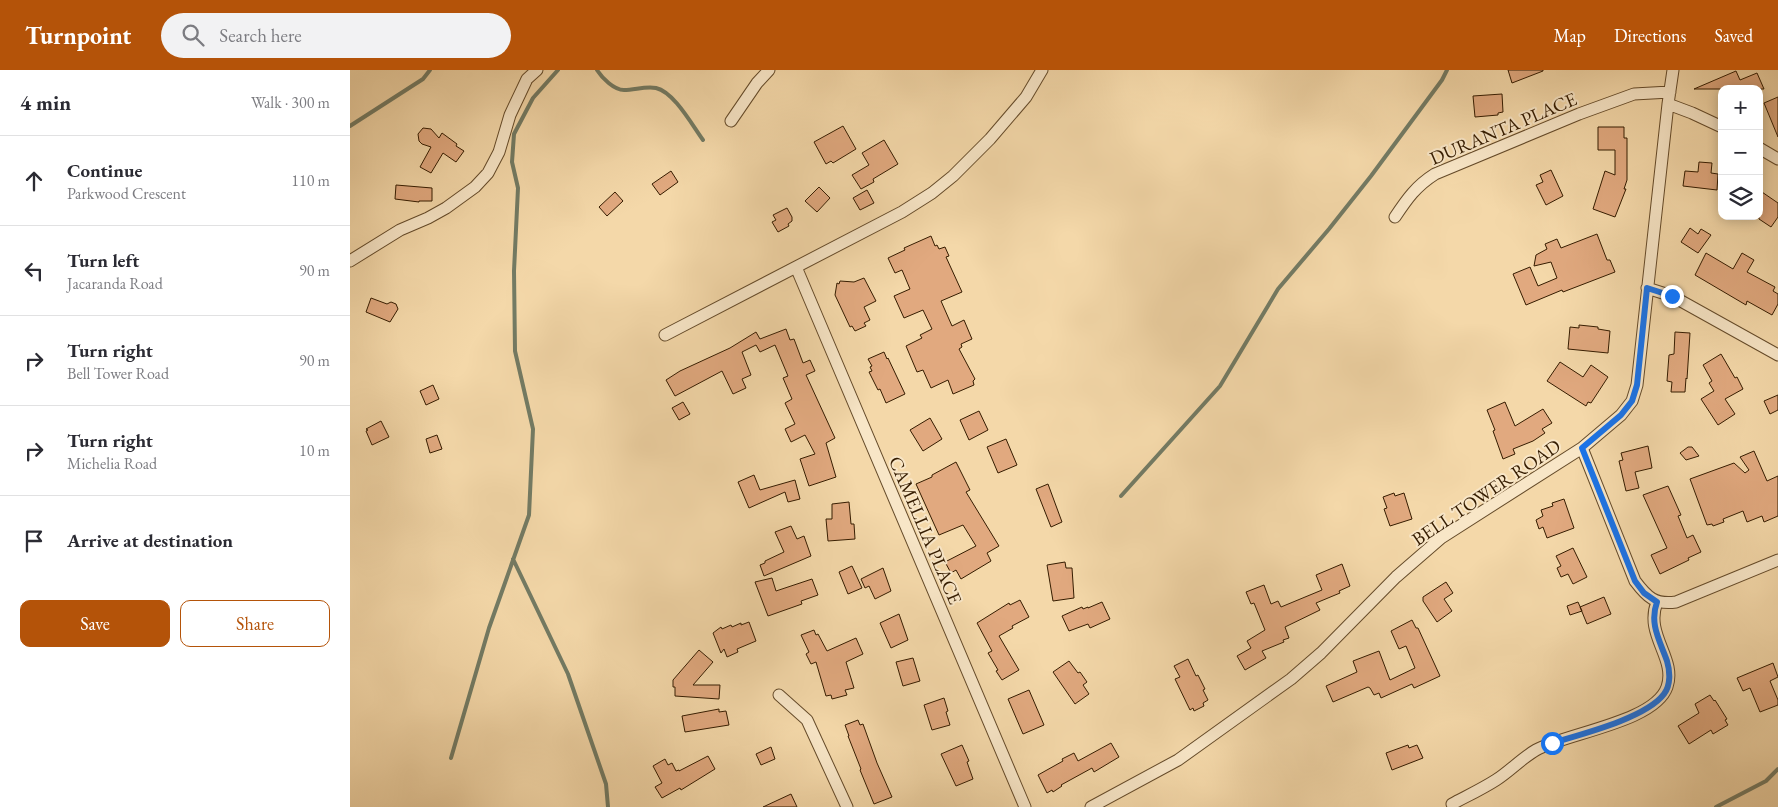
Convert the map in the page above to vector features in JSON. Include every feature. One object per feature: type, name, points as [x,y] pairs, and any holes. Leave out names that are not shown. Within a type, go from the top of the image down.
[{"type":"street","points":[[350,261],[400,230],[446,208],[475,187],[488,173],[499,152],[510,115],[526,79],[537,70]]},
{"type":"street","points":[[731,121],[757,83],[769,70]]},
{"type":"street","points":[[665,335],[902,212],[932,194],[990,139],[1026,97],[1042,70]]},
{"type":"street","name":"BELL TOWER ROAD","points":[[1091,807],[1178,760],[1263,700],[1321,654],[1396,577],[1442,538],[1582,448],[1621,415],[1632,401],[1637,385],[1673,70]]},
{"type":"street","name":"DURANTA PLACE","points":[[1395,217],[1421,183],[1435,174],[1579,114],[1634,94],[1670,92]]},
{"type":"street","points":[[1668,104],[1718,125]]},
{"type":"street","points":[[1763,150],[1778,159]]},
{"type":"street","name":"CAMELLIA PLACE","points":[[796,267],[1025,807]]},
{"type":"street","points":[[1647,288],[1672,296],[1778,355]]},
{"type":"street","points":[[1582,448],[1635,581],[1644,593],[1657,602],[1665,604],[1676,602],[1778,560]]},
{"type":"street","points":[[1452,804],[1497,780],[1536,751],[1552,743],[1624,719],[1651,707],[1665,693],[1670,675],[1667,661],[1657,637],[1654,618],[1657,602]]},
{"type":"street","points":[[779,695],[807,720],[847,807]]},
{"type":"building","points":[[1508,70],[1543,70],[1543,71],[1512,83]]},
{"type":"building","points":[[1736,71],[1740,80],[1757,73],[1762,85],[1718,85],[1718,89],[1694,89]]},
{"type":"building","points":[[1502,94],[1503,112],[1498,113],[1498,115],[1475,117],[1473,96]]},
{"type":"building","points":[[1778,97],[1778,137],[1764,103]]},
{"type":"building","points":[[843,126],[856,149],[833,163],[831,161],[826,164],[814,142]]},
{"type":"building","points":[[1598,127],[1624,127],[1624,138],[1627,138],[1627,180],[1624,189],[1626,189],[1615,217],[1593,209],[1605,171],[1615,175],[1615,150],[1598,150]]},
{"type":"building","points":[[423,128],[431,129],[439,138],[442,133],[464,151],[456,162],[443,153],[431,173],[420,167],[431,147],[419,141],[418,134]]},
{"type":"building","points":[[884,140],[898,164],[873,179],[874,182],[861,189],[852,175],[869,165],[862,153]]},
{"type":"building","points":[[1699,162],[1712,163],[1711,173],[1718,174],[1717,190],[1683,186],[1685,171],[1698,172]]},
{"type":"building","points":[[1551,170],[1563,196],[1546,205],[1536,185],[1543,182],[1540,175]]},
{"type":"building","points":[[671,171],[678,182],[660,195],[652,184]]},
{"type":"building","points":[[396,185],[432,188],[432,201],[419,202],[395,199]]},
{"type":"building","points":[[819,187],[830,198],[817,212],[805,201]]},
{"type":"building","points":[[867,190],[874,203],[860,210],[853,198]]},
{"type":"building","points":[[615,192],[623,201],[607,216],[599,207]]},
{"type":"building","points":[[1763,193],[1778,203],[1778,217],[1771,227],[1760,220],[1763,220]]},
{"type":"building","points":[[787,208],[792,221],[788,224],[789,226],[778,232],[772,222],[776,220],[773,215]]},
{"type":"building","points":[[1690,228],[1698,234],[1701,229],[1711,235],[1698,253],[1681,242]]},
{"type":"building","points":[[1597,234],[1607,260],[1610,260],[1615,272],[1563,292],[1562,290],[1526,305],[1513,274],[1530,267],[1538,286],[1557,278],[1551,262],[1534,266],[1536,255],[1547,249],[1545,244],[1557,239],[1561,248]]},
{"type":"building","points":[[931,236],[935,246],[937,245],[939,249],[945,247],[949,256],[946,257],[962,292],[941,301],[952,326],[964,320],[972,339],[961,344],[962,347],[959,349],[975,379],[973,381],[974,385],[953,394],[948,380],[931,388],[923,370],[917,372],[906,346],[922,338],[920,335],[932,329],[923,310],[904,318],[894,296],[910,289],[902,270],[895,273],[888,258],[905,250],[904,248]]},
{"type":"building","points":[[1706,253],[1733,269],[1742,253],[1754,260],[1747,272],[1775,287],[1773,291],[1778,294],[1778,304],[1772,315],[1747,301],[1746,305],[1695,275]]},
{"type":"building","points":[[864,278],[876,301],[864,307],[870,320],[864,323],[866,326],[855,331],[852,326],[850,327],[835,295],[837,283],[839,284],[840,281],[854,282]]},
{"type":"building","points":[[371,298],[387,304],[391,302],[396,304],[398,309],[390,322],[366,312]]},
{"type":"building","points":[[1579,325],[1598,327],[1598,329],[1610,331],[1608,353],[1568,349],[1570,327],[1579,328]]},
{"type":"building","points":[[786,329],[790,340],[794,339],[803,363],[810,360],[815,371],[806,375],[835,438],[826,443],[836,477],[809,486],[800,459],[815,454],[805,435],[791,442],[785,429],[795,424],[785,403],[792,399],[783,378],[788,376],[775,345],[760,352],[756,345],[742,352],[751,375],[742,379],[746,388],[733,394],[722,371],[675,396],[666,380],[680,371],[730,348],[756,332],[760,339]]},
{"type":"building","points":[[1675,332],[1690,333],[1685,392],[1671,392],[1672,382],[1667,381],[1669,355],[1674,354]]},
{"type":"building","points":[[884,352],[905,394],[886,403],[869,372],[872,371],[870,367],[872,366],[868,359]]},
{"type":"building","points":[[1721,354],[1743,389],[1725,399],[1735,414],[1718,425],[1701,399],[1714,391],[1709,383],[1712,381],[1703,365]]},
{"type":"building","points":[[1560,362],[1583,377],[1591,365],[1608,377],[1591,403],[1588,402],[1586,406],[1547,381]]},
{"type":"building","points":[[433,385],[439,399],[426,405],[420,391]]},
{"type":"building","points":[[1778,395],[1778,410],[1770,414],[1764,401]]},
{"type":"building","points":[[683,402],[690,414],[679,420],[672,408]]},
{"type":"building","points":[[1505,402],[1515,426],[1543,409],[1552,423],[1542,429],[1545,433],[1533,441],[1513,449],[1515,454],[1503,459],[1487,410]]},
{"type":"building","points":[[979,411],[988,430],[969,440],[960,420]]},
{"type":"building","points":[[930,418],[942,439],[923,451],[910,430]]},
{"type":"building","points":[[381,421],[389,437],[372,445],[366,431],[368,430],[366,429]]},
{"type":"building","points":[[437,435],[442,449],[430,453],[426,439]]},
{"type":"building","points":[[1006,439],[1017,465],[998,473],[987,447]]},
{"type":"building","points":[[1648,446],[1652,468],[1635,472],[1639,488],[1626,491],[1619,461],[1623,460],[1621,453]]},
{"type":"building","points":[[1688,447],[1692,447],[1699,456],[1686,460],[1680,453]]},
{"type":"building","points":[[1754,451],[1767,481],[1778,476],[1778,516],[1764,522],[1762,516],[1747,522],[1743,511],[1723,519],[1724,522],[1713,526],[1712,524],[1707,525],[1690,479],[1734,463],[1745,473],[1749,470],[1740,457]]},
{"type":"building","points":[[956,462],[970,490],[966,492],[999,546],[987,553],[991,561],[961,579],[956,570],[951,573],[945,562],[976,546],[963,525],[939,535],[916,484],[932,477],[932,475]]},
{"type":"building","points":[[754,475],[760,490],[795,480],[800,499],[788,502],[785,492],[749,508],[738,482]]},
{"type":"building","points":[[1048,484],[1062,522],[1051,527],[1036,489]]},
{"type":"building","points":[[1668,486],[1681,515],[1678,516],[1687,538],[1693,535],[1701,552],[1660,574],[1651,555],[1667,548],[1643,495]]},
{"type":"building","points":[[1394,493],[1395,496],[1404,493],[1412,519],[1390,526],[1384,509],[1387,508],[1383,497]]},
{"type":"building","points":[[1564,499],[1574,528],[1547,538],[1543,527],[1539,529],[1536,520],[1543,516],[1541,510],[1553,506],[1552,503]]},
{"type":"building","points":[[849,502],[851,524],[854,524],[855,539],[828,541],[826,519],[832,519],[832,504]]},
{"type":"building","points":[[791,526],[797,539],[804,536],[811,556],[764,576],[760,565],[784,552],[775,532]]},
{"type":"building","points":[[1573,548],[1587,577],[1573,584],[1568,574],[1561,577],[1557,568],[1561,566],[1556,556]]},
{"type":"building","points":[[1065,562],[1066,568],[1072,568],[1074,598],[1053,601],[1047,565]]},
{"type":"building","points":[[1342,564],[1350,586],[1339,591],[1340,593],[1316,603],[1320,610],[1285,627],[1289,638],[1262,651],[1266,658],[1245,670],[1237,656],[1251,648],[1247,641],[1265,630],[1254,603],[1251,604],[1246,592],[1264,585],[1271,604],[1278,601],[1281,607],[1322,590],[1316,575]]},
{"type":"building","points":[[852,566],[862,588],[848,594],[839,572]]},
{"type":"building","points":[[883,568],[891,591],[875,599],[869,586],[865,588],[861,579]]},
{"type":"building","points":[[772,578],[776,591],[812,579],[818,595],[801,601],[802,604],[768,616],[755,582]]},
{"type":"building","points":[[1446,582],[1453,593],[1444,599],[1452,611],[1437,622],[1423,601],[1423,597]]},
{"type":"building","points":[[1604,597],[1611,614],[1587,624],[1580,607]]},
{"type":"building","points":[[1020,600],[1029,617],[999,636],[1019,670],[1002,680],[988,653],[992,651],[977,623],[1009,603],[1010,605]]},
{"type":"building","points":[[1102,602],[1110,619],[1090,628],[1088,624],[1069,631],[1062,616],[1082,607],[1083,609],[1088,608]]},
{"type":"building","points":[[1578,602],[1582,611],[1570,615],[1567,606]]},
{"type":"building","points":[[899,614],[908,640],[891,648],[880,623]]},
{"type":"building","points":[[1412,620],[1416,628],[1418,628],[1440,676],[1414,688],[1412,684],[1381,698],[1379,693],[1374,695],[1368,687],[1333,702],[1326,686],[1357,672],[1353,661],[1379,651],[1390,680],[1415,668],[1406,646],[1399,649],[1391,631]]},
{"type":"building","points":[[749,622],[756,641],[737,649],[738,652],[727,657],[724,649],[721,653],[713,633],[721,627],[722,629],[731,625],[732,627]]},
{"type":"building","points":[[814,630],[827,651],[856,638],[863,654],[846,662],[854,688],[845,690],[847,695],[832,699],[831,695],[826,696],[816,662],[811,664],[806,654],[809,652],[801,635]]},
{"type":"building","points":[[699,650],[713,662],[693,685],[720,685],[719,699],[675,696],[673,680]]},
{"type":"building","points":[[913,658],[920,681],[903,686],[896,662]]},
{"type":"building","points":[[1188,659],[1205,689],[1203,690],[1208,700],[1203,703],[1204,706],[1194,711],[1193,708],[1190,710],[1175,679],[1180,677],[1174,666]]},
{"type":"building","points":[[1069,661],[1087,682],[1083,685],[1089,694],[1075,704],[1053,672]]},
{"type":"building","points":[[1773,663],[1778,677],[1770,681],[1778,700],[1778,705],[1760,712],[1750,688],[1743,691],[1737,678]]},
{"type":"building","points":[[1029,690],[1044,725],[1023,734],[1008,699]]},
{"type":"building","points":[[1710,695],[1727,719],[1725,720],[1728,725],[1713,734],[1711,730],[1689,744],[1678,726],[1699,713],[1695,704]]},
{"type":"building","points":[[944,698],[950,725],[932,730],[924,705]]},
{"type":"building","points":[[719,709],[719,712],[726,711],[729,725],[685,732],[682,716]]},
{"type":"building","points":[[858,720],[860,725],[863,724],[892,797],[874,804],[845,725]]},
{"type":"building","points":[[1111,743],[1119,757],[1094,772],[1092,768],[1061,785],[1053,792],[1052,790],[1047,793],[1038,775],[1074,753],[1078,761]]},
{"type":"building","points":[[962,745],[969,761],[967,762],[973,779],[956,786],[941,754]]},
{"type":"building","points":[[1408,745],[1409,748],[1417,745],[1423,758],[1392,770],[1386,753]]},
{"type":"building","points":[[771,747],[775,759],[761,765],[756,754]]},
{"type":"building","points":[[708,756],[715,769],[681,790],[680,788],[662,798],[655,787],[662,783],[653,766],[665,759],[668,765],[672,763],[676,771],[679,771]]},
{"type":"building","points":[[791,794],[797,807],[763,807]]},
{"type":"waterway","points":[[350,126],[423,79],[430,70]]},
{"type":"waterway","points":[[451,758],[489,628],[529,515],[533,429],[515,351],[514,271],[518,188],[512,162],[514,134],[533,98],[558,70]]},
{"type":"waterway","points":[[597,70],[616,88],[628,90],[656,88],[663,91],[676,102],[703,140]]},
{"type":"waterway","points":[[1121,496],[1220,386],[1278,289],[1371,176],[1442,80],[1447,70]]},
{"type":"waterway","points":[[513,559],[568,674],[606,784],[608,807]]},
{"type":"waterway","points":[[1716,807],[1766,781],[1778,769]]},
{"type":"route","points":[[1552,743],[1590,732],[1651,707],[1665,693],[1668,684],[1670,675],[1667,661],[1657,637],[1654,618],[1657,602],[1644,593],[1635,581],[1582,448],[1621,415],[1632,401],[1637,385],[1647,288],[1672,296]]}]
